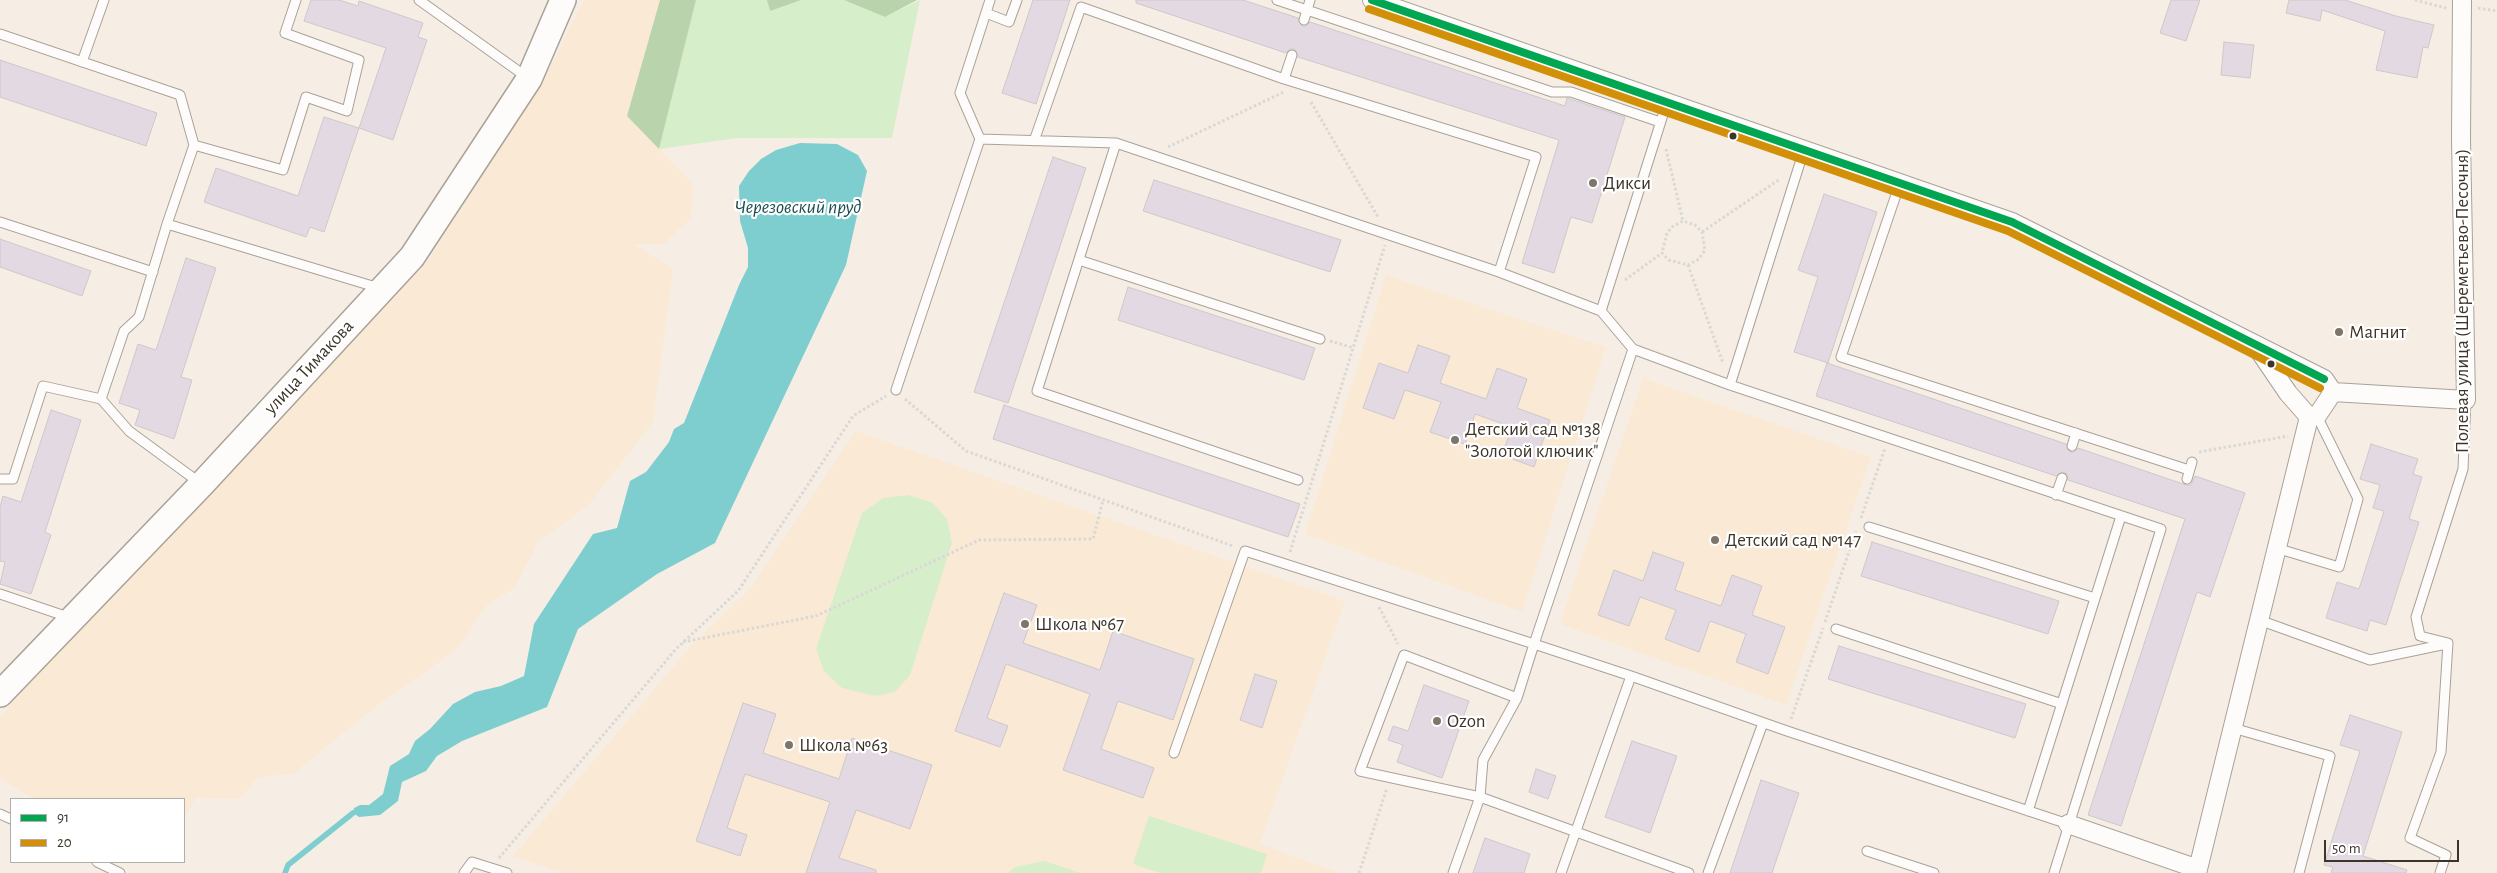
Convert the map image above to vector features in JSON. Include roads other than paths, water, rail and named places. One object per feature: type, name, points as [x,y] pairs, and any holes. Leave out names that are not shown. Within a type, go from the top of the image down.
[{"type":"street","name":"улица Тимакова","points":[[0,694],[71,618],[202,484],[412,257],[529,79],[563,0]]},
{"type":"street","points":[[1372,0],[2012,222],[2324,379],[2333,392]]},
{"type":"street","name":"Полевая улица (Шереметьево-Песочня)","points":[[2463,6],[2461,139],[2466,400]]},
{"type":"street","points":[[2254,344],[2288,393],[2313,417]]},
{"type":"street","points":[[2333,392],[2466,400]]},
{"type":"street","points":[[2068,824],[2198,869],[2304,440],[2313,417],[2333,392]]},
{"type":"lane","points":[[82,62],[104,0]]},
{"type":"lane","points":[[194,145],[283,170],[306,97],[347,111],[359,60],[286,33],[296,0]]},
{"type":"lane","points":[[418,0],[529,79]]},
{"type":"lane","points":[[896,390],[980,139],[960,93],[990,0]]},
{"type":"lane","points":[[986,13],[1009,22],[1017,0]]},
{"type":"lane","points":[[1277,0],[1552,92],[1571,92],[1660,122]]},
{"type":"lane","points":[[1304,20],[1310,0]]},
{"type":"lane","points":[[1034,140],[1080,6],[1284,79],[1536,157],[1499,272]]},
{"type":"lane","points":[[0,34],[180,94],[194,145],[167,224],[139,318],[124,331],[101,399]]},
{"type":"lane","points":[[1284,79],[1292,56]]},
{"type":"lane","points":[[1601,311],[1667,102]]},
{"type":"lane","points":[[980,139],[1116,143],[1499,272],[1601,311],[1633,349],[1730,385],[2161,529],[2054,873]]},
{"type":"lane","points":[[1116,143],[1037,391],[1298,480]]},
{"type":"lane","points":[[1730,385],[1804,150]]},
{"type":"lane","points":[[1900,183],[1841,357],[2189,470]]},
{"type":"lane","points":[[0,222],[153,272]]},
{"type":"lane","points":[[167,224],[382,289]]},
{"type":"lane","points":[[1079,260],[1320,338]]},
{"type":"lane","points":[[1453,873],[1480,797],[1482,760],[1517,698],[1633,349]]},
{"type":"lane","points":[[0,479],[13,479],[43,386],[101,399],[129,431],[202,484]]},
{"type":"lane","name":"Полевая улица (Шереметьево-Песочня)","points":[[2448,644],[2420,636],[2416,617],[2463,469],[2466,400]]},
{"type":"lane","points":[[2276,548],[2339,567],[2358,499],[2313,417]]},
{"type":"lane","points":[[2072,446],[2076,434]]},
{"type":"lane","points":[[2056,495],[2062,478]]},
{"type":"lane","points":[[2028,811],[2121,516]]},
{"type":"lane","points":[[1869,527],[2095,598]]},
{"type":"lane","points":[[1174,753],[1245,551],[1631,676],[1787,731],[2068,824]]},
{"type":"lane","points":[[0,594],[71,618]]},
{"type":"lane","points":[[2259,620],[2370,660],[2448,644],[2441,752],[2410,838],[2446,855],[2440,873]]},
{"type":"lane","points":[[1836,629],[2062,704]]},
{"type":"lane","points":[[1517,698],[1404,655],[1360,771],[1480,797],[1689,873]]},
{"type":"lane","points":[[1561,873],[1631,676]]},
{"type":"lane","points":[[1708,873],[1764,723]]},
{"type":"lane","points":[[2232,728],[2330,756],[2299,873]]},
{"type":"lane","points":[[1867,850],[1934,873]]},
{"type":"lane","points":[[464,873],[472,862],[507,873]]},
{"type":"lane","points":[[99,863],[120,873]]},
{"type":"water","name":"Черезовский пруд","points":[[800,143],[837,144],[858,155],[867,171],[846,265],[715,543],[657,574],[578,629],[547,707],[462,741],[437,756],[426,771],[402,782],[398,801],[380,815],[359,817],[353,813],[354,808],[360,805],[369,805],[383,794],[390,766],[409,754],[415,741],[430,729],[453,704],[475,692],[501,686],[524,676],[534,624],[593,534],[617,528],[630,481],[646,472],[669,442],[674,429],[684,423],[748,267],[748,248],[740,221],[739,186],[749,171],[761,159],[776,150]]},
{"type":"waterway","points":[[285,873],[288,865],[353,813]]},
{"type":"place","name":"Дикси","points":[[1593,183]]},
{"type":"place","name":"Магнит","points":[[2339,332]]},
{"type":"place","name":"Детский сад №138 \"Золотой ключик\"","points":[[1455,440]]},
{"type":"place","name":"Детский сад №147","points":[[1715,540]]},
{"type":"place","name":"Школа №67","points":[[1025,624]]},
{"type":"place","name":"Ozon","points":[[1437,721]]},
{"type":"place","name":"Школа №63","points":[[789,745]]}]
